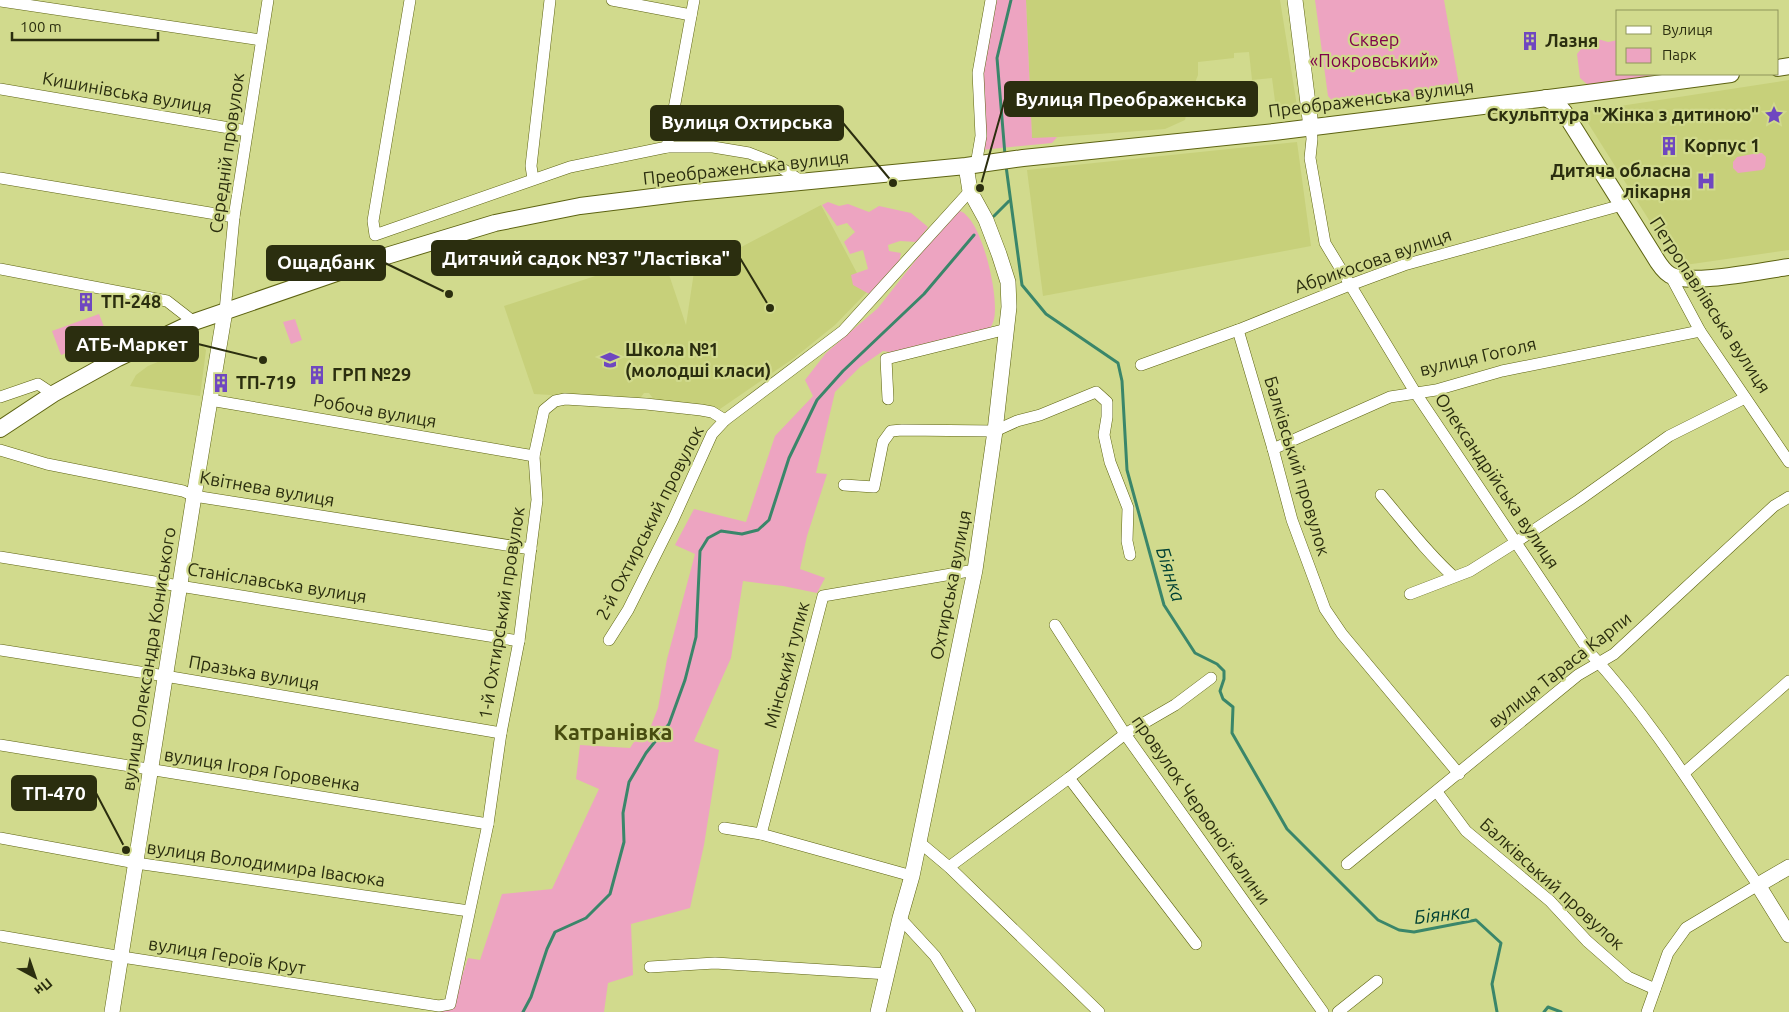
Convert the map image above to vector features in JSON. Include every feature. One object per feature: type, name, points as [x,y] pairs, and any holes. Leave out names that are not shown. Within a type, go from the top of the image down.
[{"type":"main road","name":"Преображенська вулиця","points":[[0,429],[53,394],[118,358],[194,322],[383,257],[495,223],[580,206],[1191,141],[1723,75]]},
{"type":"main road","name":"Петропавлівська вулиця","points":[[1546,98],[1558,105],[1564,112],[1652,254],[1670,275]]},
{"type":"main road","points":[[1670,275],[1686,279],[1704,278],[1789,267]]},
{"type":"street","name":"Середній провулок","points":[[225,311],[234,217],[268,0]]},
{"type":"street","points":[[410,0],[373,221],[375,235],[570,167],[667,147],[713,147],[749,153],[772,162],[803,182]]},
{"type":"street","points":[[533,179],[531,166],[550,0]]},
{"type":"street","points":[[612,0],[692,15]]},
{"type":"street","points":[[667,147],[694,0]]},
{"type":"street","points":[[977,165],[981,136],[978,74],[991,0]]},
{"type":"street","name":"Олександрійська вулиця","points":[[1295,0],[1312,127],[1310,158],[1325,243],[1415,392],[1590,653],[1609,674],[1684,773],[1758,884],[1789,935]]},
{"type":"street","points":[[0,1],[261,40]]},
{"type":"street","name":"Кишинівська вулиця","points":[[0,89],[247,131]]},
{"type":"street","name":"Охтирська вулиця","points":[[878,1012],[912,876],[975,570],[995,432],[1009,308],[1008,282],[992,234],[970,191],[977,165]]},
{"type":"street","points":[[0,178],[234,217]]},
{"type":"street","name":"2-й Охтирський провулок","points":[[609,640],[628,610],[665,536],[712,434],[725,420],[843,331],[970,191]]},
{"type":"street","name":"Абрикосова вулиця","points":[[1141,365],[1238,330],[1350,284],[1404,265],[1622,205]]},
{"type":"street","points":[[0,269],[167,301],[194,322]]},
{"type":"street","name":"Петропавлівська вулиця","points":[[1670,275],[1700,331],[1789,462]]},
{"type":"street","name":"вулиця Олександра Кониського","points":[[112,1012],[225,311]]},
{"type":"street","points":[[888,399],[886,359],[1007,329]]},
{"type":"street","name":"Балківський провулок","points":[[1238,330],[1292,520],[1325,609],[1342,634],[1459,774]]},
{"type":"street","name":"вулиця Гоголя","points":[[1273,449],[1390,397],[1436,390],[1502,371],[1700,331]]},
{"type":"street","points":[[0,397],[38,384],[53,394]]},
{"type":"street","points":[[844,485],[874,487],[883,442],[890,432],[902,430],[995,432],[1017,421],[1040,415],[1096,392],[1107,402],[1104,435],[1110,462],[1128,508],[1127,541],[1130,555]]},
{"type":"street","points":[[1410,594],[1470,571],[1516,542],[1669,436],[1745,398]]},
{"type":"street","name":"1-й Охтирський провулок","points":[[450,1004],[468,911],[488,824],[501,734],[519,641],[536,500],[534,456],[544,410],[555,401],[565,399],[646,404],[700,410],[712,412],[725,420]]},
{"type":"street","name":"Робоча вулиця","points":[[210,400],[534,456]]},
{"type":"street","name":"Квітнева вулиця","points":[[0,450],[47,464],[183,491],[194,496],[531,549]]},
{"type":"street","points":[[1381,494],[1442,566],[1453,576]]},
{"type":"street","name":"вулиця Тараса Карпи","points":[[1347,864],[1578,675],[1614,654],[1774,506],[1789,497]]},
{"type":"street","name":"Станіславська вулиця","points":[[0,557],[519,641]]},
{"type":"street","name":"Мінський тупик","points":[[761,834],[823,596],[975,570]]},
{"type":"street","name":"провулок Червоної калини","points":[[1055,624],[1125,734],[1323,1012]]},
{"type":"street","name":"Празька вулиця","points":[[0,650],[165,676],[501,734]]},
{"type":"street","points":[[949,867],[1125,734],[1175,705],[1211,678]]},
{"type":"street","points":[[1684,773],[1789,681]]},
{"type":"street","name":"вулиця Ігоря Горовенка","points":[[0,745],[488,824]]},
{"type":"street","points":[[1069,778],[1196,944]]},
{"type":"street","name":"Балківський провулок","points":[[1437,792],[1466,831],[1550,901],[1587,941],[1628,977],[1655,989]]},
{"type":"street","points":[[724,828],[761,834],[912,876]]},
{"type":"street","name":"вулиця Володимира Івасюка","points":[[0,838],[136,863],[468,911]]},
{"type":"street","points":[[918,841],[949,867],[1098,1012]]},
{"type":"street","points":[[1647,1012],[1668,953],[1686,928],[1789,867]]},
{"type":"street","points":[[900,918],[935,956],[970,1012]]},
{"type":"street","name":"вулиця Героїв Крут","points":[[0,936],[122,957],[439,1006],[450,1004]]},
{"type":"street","points":[[650,967],[715,963],[888,974]]},
{"type":"street","points":[[1338,1012],[1377,981]]},
{"type":"shaded area","points":[[1026,0],[1280,0],[1297,106],[1276,109],[1272,78],[1252,80],[1249,52],[1234,53],[1234,58],[1198,62],[1198,75],[1191,93],[1185,120],[1165,129],[1032,139]]},
{"type":"shaded area","name":"Дитяча обласна лікарня","points":[[1789,80],[1789,250],[1678,266],[1581,112]]},
{"type":"shaded area","points":[[1297,142],[1311,246],[1043,296],[1027,170]]},
{"type":"shaded area","points":[[821,205],[867,292],[835,325],[794,358],[720,409],[655,401],[649,393],[644,393],[635,400],[534,394],[504,306],[662,254],[686,325],[694,272]]},
{"type":"shaded area","points":[[201,344],[206,350],[200,396],[130,386],[136,375],[148,366]]},
{"type":"green space","points":[[994,0],[1026,0],[1032,138],[1057,137],[1052,143],[981,150],[982,74]]},
{"type":"green space","name":"Сквер «Покровський»","points":[[1315,0],[1444,0],[1460,90],[1338,107],[1328,96]]},
{"type":"green space","points":[[1591,37],[1608,42],[1616,40],[1616,75],[1675,75],[1589,86],[1580,78],[1577,54]]},
{"type":"green space","points":[[1762,153],[1766,157],[1765,167],[1762,170],[1738,173],[1733,168],[1733,162],[1737,157]]},
{"type":"green space","points":[[828,202],[839,206],[848,204],[869,212],[879,206],[911,213],[928,227],[917,242],[900,241],[888,245],[889,251],[901,253],[899,263],[871,295],[853,285],[851,275],[868,269],[863,250],[850,254],[844,242],[855,232],[847,223],[837,226],[822,205]]},
{"type":"green space","points":[[956,209],[965,214],[973,223],[984,249],[989,265],[994,296],[993,322],[989,330],[896,353],[883,351],[860,367],[835,392],[816,473],[827,474],[807,536],[800,569],[825,578],[817,593],[743,581],[731,658],[694,741],[719,750],[704,845],[690,908],[631,924],[633,975],[608,983],[604,1012],[441,1012],[452,1006],[468,958],[480,960],[502,894],[552,889],[599,789],[576,779],[580,745],[630,748],[639,734],[649,731],[658,708],[667,659],[695,554],[675,545],[694,509],[746,522],[775,436],[813,396],[805,380],[826,353],[878,308]]},
{"type":"green space","points":[[99,314],[108,337],[61,355],[52,331]]},
{"type":"green space","points":[[295,319],[302,340],[291,344],[283,322]]},
{"type":"waterway","name":"Біянка","points":[[1005,155],[997,58],[1011,0]]},
{"type":"waterway","name":"Біянка","points":[[1006,166],[1022,285],[1046,314],[1118,363],[1122,381],[1127,470],[1164,605],[1195,653],[1217,664],[1224,671],[1224,679],[1220,691],[1223,699],[1233,707],[1232,733],[1287,829],[1378,920],[1399,930],[1414,932],[1476,920],[1501,943],[1492,984],[1497,1012]]},
{"type":"waterway","points":[[994,216],[1009,201]]},
{"type":"waterway","points":[[523,1012],[531,997],[547,949],[555,932],[586,918],[610,894],[624,842],[623,813],[629,782],[646,753],[669,724],[685,680],[696,637],[700,551],[708,538],[721,531],[742,534],[758,530],[769,520],[789,458],[817,400],[843,371],[924,294],[974,235]]},
{"type":"waterway","name":"Біянка","points":[[1544,1012],[1548,1007],[1561,1012]]},
{"type":"place","name":"Лазня","points":[[1530,41]]},
{"type":"place","name":"Скульптура \"Жінка з дитиною\"","points":[[1774,115]]},
{"type":"place","name":"Корпус 1","points":[[1669,146]]},
{"type":"place","name":"Дитяча обласна лікарня","points":[[1706,181]]},
{"type":"place","name":"Вулиця Охтирська","points":[[893,183]]},
{"type":"place","name":"Вулиця Преображенська","points":[[980,188]]},
{"type":"place","name":"Ощадбанк","points":[[449,294]]},
{"type":"place","name":"ТП-248","points":[[86,302]]},
{"type":"place","name":"Дитячий садок №37 \"Ластівка\"","points":[[770,308]]},
{"type":"place","name":"АТБ-Маркет","points":[[263,360]]},
{"type":"place","name":"Школа №1 (молодші класи)","points":[[610,360]]},
{"type":"place","name":"ГРП №29","points":[[317,375]]},
{"type":"place","name":"ТП-719","points":[[221,383]]},
{"type":"place","name":"ТП-470","points":[[126,850]]},
{"type":"district","name":"Катранівка","points":[[613,732]]}]
